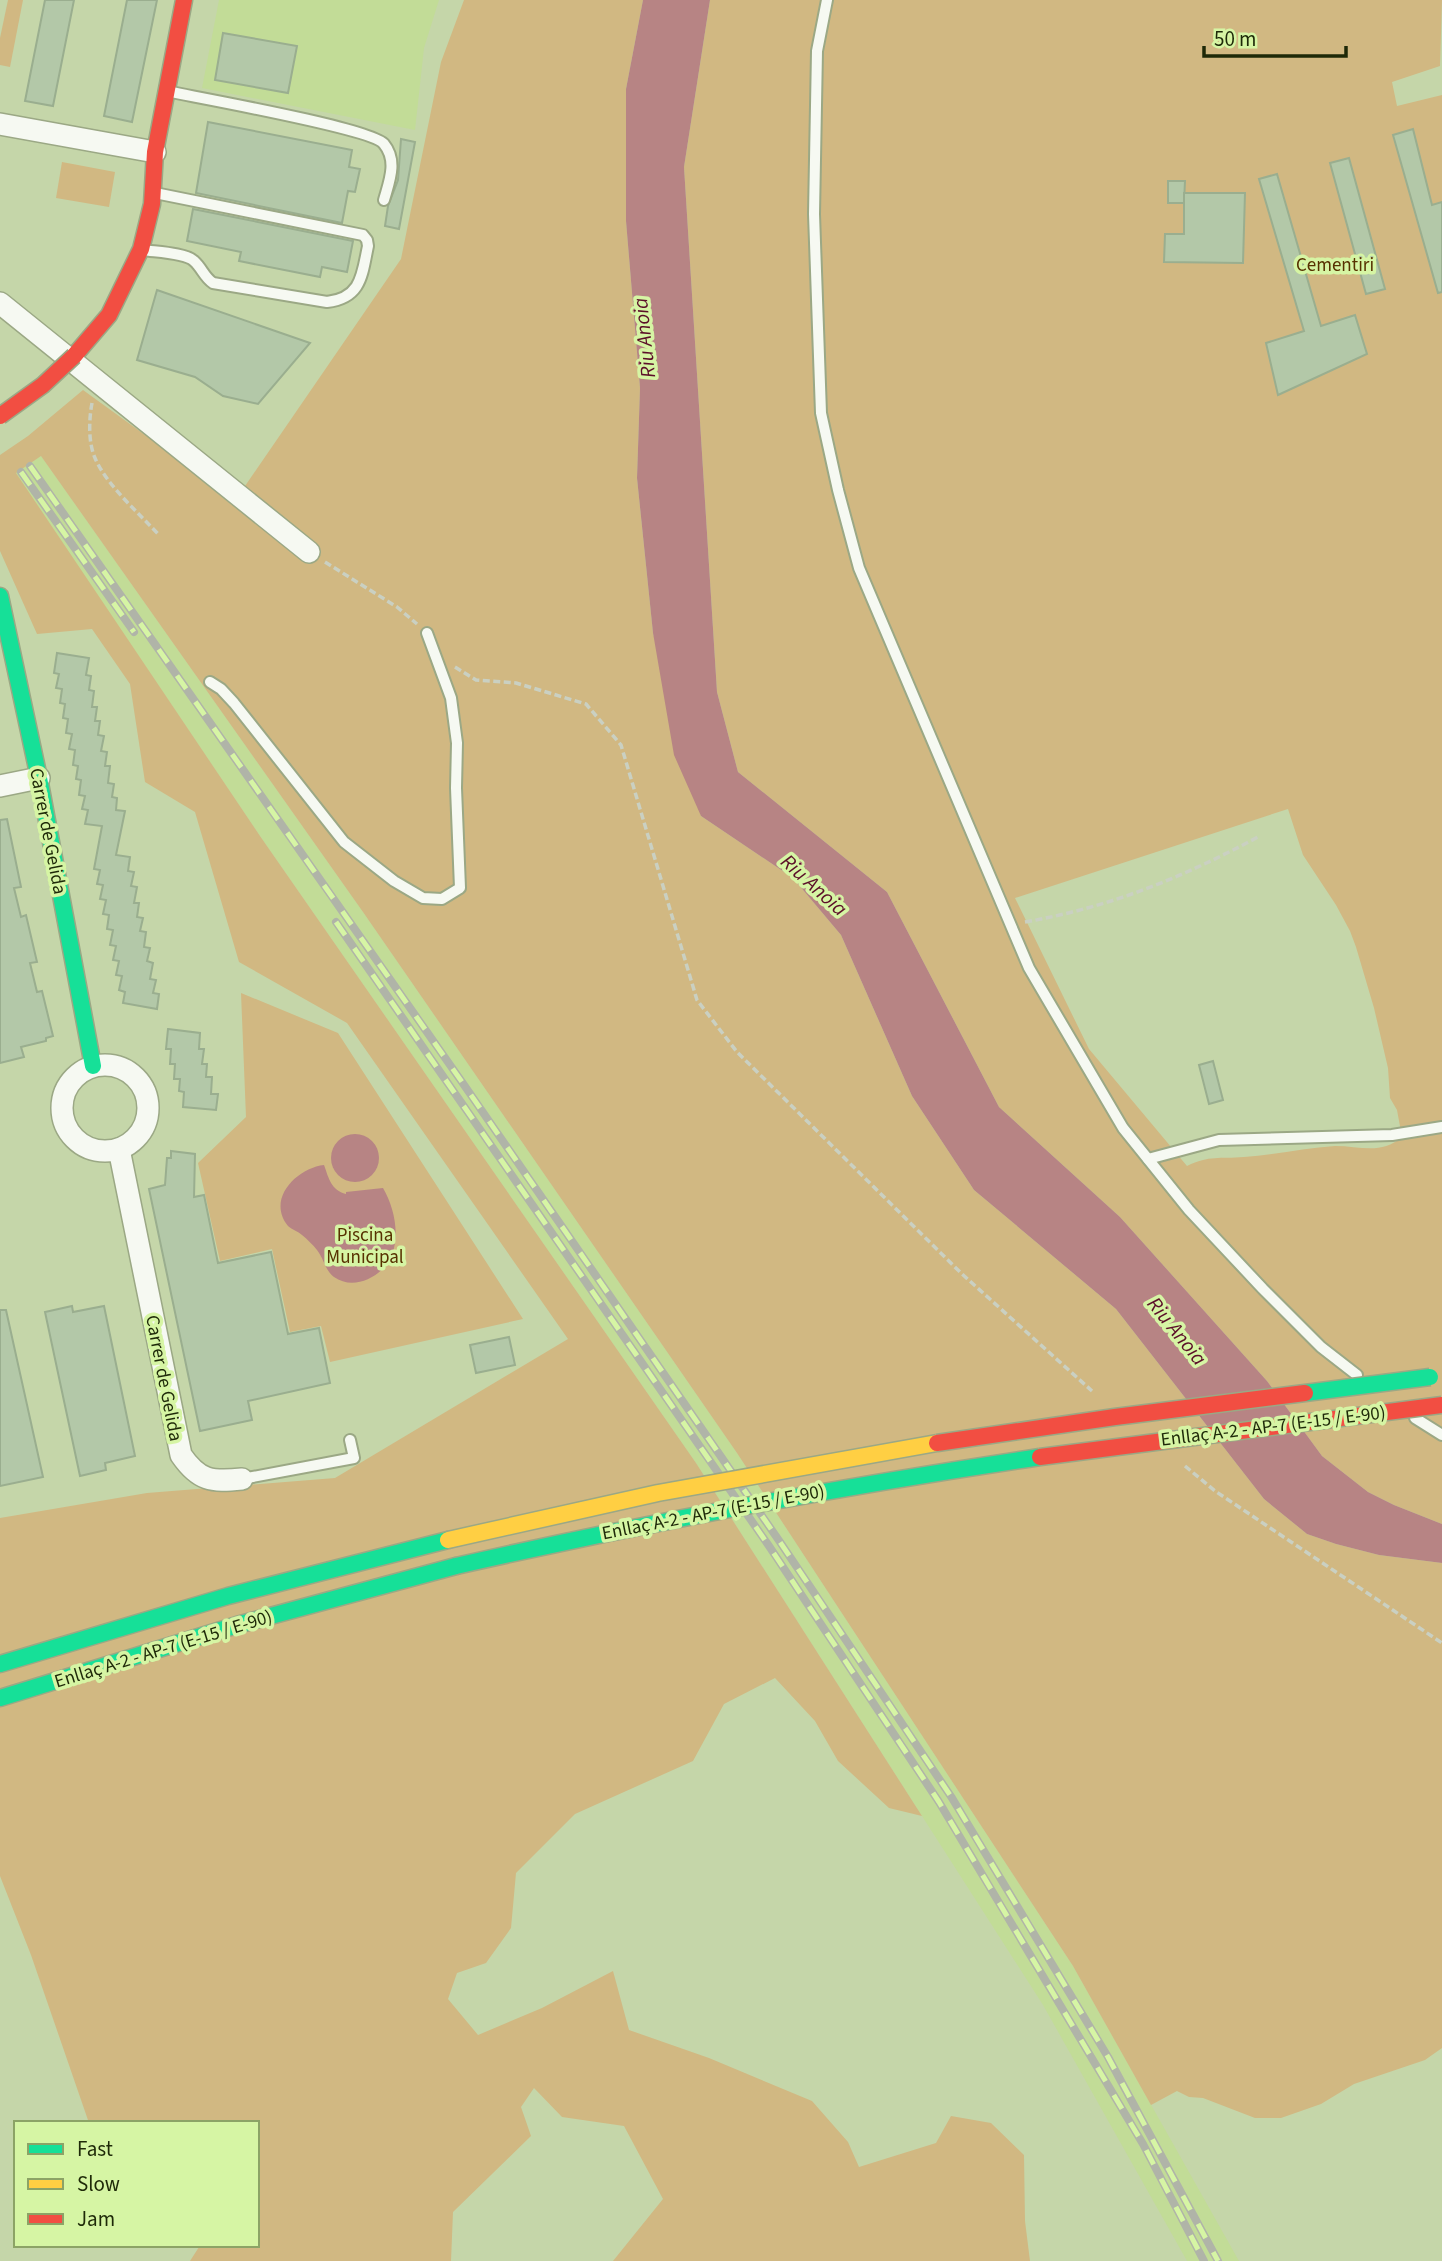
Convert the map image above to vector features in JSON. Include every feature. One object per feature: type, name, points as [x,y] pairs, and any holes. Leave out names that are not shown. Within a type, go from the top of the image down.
[{"type":"main road","points":[[0,416],[43,384],[74,356],[109,315],[141,249],[153,192],[155,152],[184,0]]},
{"type":"main road","name":"Carrer de Gelida","points":[[0,596],[39,778],[93,1066]]},
{"type":"main road","name":"Enllaç A-2 - AP-7 (E-15 / E-90)","points":[[0,1664],[228,1596],[448,1539],[679,1488],[897,1449],[1133,1414],[1442,1376]]},
{"type":"main road","name":"Enllaç A-2 - AP-7 (E-15 / E-90)","points":[[0,1698],[237,1625],[456,1566],[628,1527],[909,1475],[1142,1442],[1442,1405]]},
{"type":"street","points":[[0,124],[155,152]]},
{"type":"street","points":[[0,303],[309,552]]},
{"type":"street","points":[[0,786],[39,778]]},
{"type":"street","points":[[108,1064],[122,1068],[135,1076],[144,1088],[148,1117],[142,1131],[132,1142],[119,1149],[106,1152],[79,1144],[69,1134],[63,1121],[61,1108],[70,1082],[80,1072],[93,1066],[108,1064]]},
{"type":"street","name":"Carrer de Gelida","points":[[119,1149],[181,1455],[190,1469],[202,1478],[220,1481],[242,1479]]},
{"type":"lane","points":[[827,0],[817,51],[815,200],[821,413],[859,568],[1029,968],[1123,1128],[1189,1210],[1263,1290],[1321,1347],[1382,1394]]},
{"type":"lane","points":[[166,91],[352,130],[383,141],[390,153],[392,167],[384,200]]},
{"type":"lane","points":[[141,249],[191,257],[206,279],[213,283],[327,302],[339,301],[348,296],[359,284],[365,259],[368,240],[363,234],[153,192]]},
{"type":"lane","points":[[210,682],[221,688],[234,703],[344,842],[394,881],[422,898],[442,899],[460,888],[457,743],[451,698],[427,633]]},
{"type":"lane","points":[[1148,1159],[1219,1140],[1392,1135],[1442,1127]]},
{"type":"lane","points":[[1392,1401],[1422,1424],[1442,1435]]},
{"type":"lane","points":[[242,1479],[354,1458],[350,1440]]},
{"type":"path","points":[[95,380],[89,419],[95,457],[118,491],[159,535]]},
{"type":"path","points":[[309,552],[397,607],[427,633]]},
{"type":"path","points":[[449,659],[476,680],[516,683],[586,704],[621,745],[697,1000],[737,1052],[962,1274]]},
{"type":"path","points":[[1009,923],[1070,914],[1130,896],[1200,869],[1258,837]]},
{"type":"shaded area","points":[[219,0],[439,0],[424,48],[415,130],[202,88]]},
{"type":"shaded area","points":[[41,456],[363,912],[737,1453],[1073,1966],[1239,2261],[1187,2261],[1043,2005],[696,1463],[260,836],[15,473]]},
{"type":"green space","points":[[8,0],[23,0],[10,67],[0,65],[0,38]]},
{"type":"green space","points":[[464,0],[643,0],[626,89],[626,221],[640,388],[637,478],[653,633],[701,816],[793,878],[841,935],[912,1096],[974,1190],[1116,1309],[1264,1499],[1307,1534],[1379,1555],[1442,1563],[1442,2048],[1425,2060],[1354,2084],[1321,2104],[1281,2118],[1255,2118],[1177,2091],[1151,2105],[1073,1966],[737,1453],[363,912],[41,456],[16,473],[260,836],[696,1463],[922,1816],[889,1808],[838,1761],[815,1721],[775,1678],[724,1704],[693,1761],[575,1814],[516,1873],[511,1928],[486,1963],[457,1973],[448,1999],[478,2035],[542,2008],[613,1971],[629,2030],[709,2058],[812,2101],[848,2142],[859,2167],[936,2143],[951,2116],[991,2123],[1024,2155],[1025,2221],[1030,2261],[613,2261],[663,2199],[624,2126],[562,2117],[534,2088],[521,2107],[531,2136],[453,2212],[451,2261],[190,2261],[199,2247],[259,2247],[259,2121],[88,2121],[31,1955],[0,1876],[0,1518],[147,1493],[335,1478],[568,1339],[347,1023],[239,962],[195,812],[145,782],[130,684],[92,629],[37,634],[0,551],[0,455],[28,436],[83,390],[152,440],[232,505],[401,259],[441,62]]},
{"type":"green space","name":"Cementiri","points":[[710,0],[1442,0],[1440,66],[1392,82],[1397,106],[1442,95],[1442,1524],[1368,1492],[1322,1456],[1267,1381],[1120,1217],[999,1107],[887,892],[738,772],[717,692],[684,167]],"holes":[[[1288,809],[1303,855],[1336,905],[1356,947],[1374,1008],[1388,1068],[1390,1098],[1397,1110],[1402,1137],[1394,1143],[1378,1148],[1324,1147],[1209,1159],[1187,1166],[1089,1049],[1015,898]]]},
{"type":"green space","points":[[62,162],[115,172],[109,207],[56,198]]},
{"type":"green space","name":"Piscina Municipal","points":[[241,993],[338,1033],[523,1319],[330,1362],[321,1326],[290,1332],[272,1249],[220,1261],[198,1163],[246,1117]]},
{"type":"water","name":"Riu Anoia","points":[[643,0],[710,0],[684,167],[717,692],[738,772],[887,892],[999,1107],[1120,1217],[1267,1381],[1322,1456],[1368,1492],[1442,1524],[1442,1563],[1379,1555],[1307,1534],[1264,1499],[1116,1309],[974,1190],[912,1096],[841,935],[793,878],[701,816],[674,755],[653,633],[637,478],[640,388],[626,221],[626,89]]},
{"type":"water","points":[[355,1134],[372,1141],[379,1158],[372,1175],[355,1182],[338,1175],[331,1158],[338,1141]]},
{"type":"water","points":[[324,1165],[337,1190],[346,1194],[383,1188],[390,1203],[396,1229],[392,1255],[383,1269],[368,1279],[351,1283],[334,1277],[315,1248],[288,1226],[282,1216],[281,1205],[288,1186],[304,1172]]},
{"type":"building","points":[[45,0],[74,0],[53,106],[25,101]]},
{"type":"building","points":[[127,0],[157,0],[132,122],[104,116]]},
{"type":"building","points":[[223,33],[297,46],[288,93],[215,80]]},
{"type":"building","points":[[208,122],[352,150],[349,167],[360,169],[355,192],[348,191],[342,223],[196,193]]},
{"type":"building","points":[[1413,129],[1432,205],[1442,202],[1442,292],[1438,293],[1393,135]]},
{"type":"building","points":[[401,139],[415,142],[399,229],[385,226],[388,206],[398,180]]},
{"type":"building","points":[[1349,158],[1385,289],[1366,294],[1330,163]]},
{"type":"building","points":[[1277,174],[1321,326],[1355,315],[1367,354],[1278,395],[1266,343],[1304,331],[1259,179]]},
{"type":"building","points":[[1168,181],[1185,181],[1184,203],[1168,203]]},
{"type":"building","points":[[1184,193],[1245,193],[1243,263],[1164,262],[1165,234],[1184,234]]},
{"type":"building","points":[[193,209],[353,241],[347,272],[322,267],[320,277],[239,261],[241,252],[187,241]]},
{"type":"building","points":[[157,290],[310,343],[258,404],[223,396],[195,377],[137,360]]},
{"type":"building","points":[[57,653],[89,658],[86,675],[91,676],[89,690],[94,691],[92,707],[97,707],[95,721],[100,721],[98,735],[104,736],[101,751],[107,752],[105,766],[110,766],[108,783],[114,784],[112,797],[117,798],[116,810],[125,811],[116,855],[130,857],[128,871],[134,872],[131,886],[137,887],[134,903],[139,903],[137,917],[143,918],[140,931],[146,932],[144,947],[150,948],[147,961],[153,963],[150,979],[156,980],[153,993],[159,994],[157,1009],[123,1003],[125,992],[119,990],[122,976],[116,975],[119,961],[113,960],[116,946],[110,945],[113,930],[107,929],[109,915],[103,914],[106,900],[100,899],[103,885],[97,884],[100,870],[94,869],[102,826],[85,824],[88,810],[82,809],[85,796],[79,795],[81,780],[76,779],[78,766],[73,765],[75,750],[69,749],[72,734],[66,733],[68,719],[63,718],[65,704],[60,703],[62,689],[56,688],[59,674],[54,673]]},
{"type":"building","points":[[7,819],[21,887],[14,888],[21,917],[26,915],[37,962],[30,963],[37,992],[42,991],[53,1036],[46,1038],[46,1041],[21,1047],[24,1057],[0,1063],[0,820]]},
{"type":"building","points":[[168,1029],[200,1033],[199,1049],[204,1049],[202,1064],[207,1064],[206,1077],[212,1077],[211,1094],[218,1094],[216,1110],[183,1107],[184,1092],[179,1091],[180,1079],[174,1079],[175,1064],[170,1064],[171,1049],[166,1049]]},
{"type":"building","points":[[1213,1061],[1223,1100],[1209,1104],[1199,1065]]},
{"type":"building","points":[[171,1151],[195,1154],[194,1197],[204,1195],[218,1263],[271,1252],[288,1334],[319,1328],[330,1383],[248,1401],[252,1420],[200,1431],[149,1189],[165,1185],[167,1158],[171,1158]]},
{"type":"building","points":[[72,1306],[73,1312],[104,1306],[135,1456],[105,1463],[106,1470],[80,1476],[45,1312]]},
{"type":"building","points":[[0,1310],[6,1310],[43,1477],[0,1486]]},
{"type":"building","points":[[509,1337],[515,1365],[476,1373],[470,1345]]},
{"type":"railway","points":[[30,466],[462,1082],[780,1542],[952,1798],[1108,2057],[1218,2261]]},
{"type":"railway","points":[[21,472],[134,632]]},
{"type":"railway","points":[[336,922],[769,1546],[939,1802],[1143,2144],[1204,2261]]},
{"type":"traffic: fast","points":[[0,596],[39,778],[93,1066]]},
{"type":"traffic: fast","points":[[1305,1393],[1430,1377]]},
{"type":"traffic: fast","points":[[456,1566],[747,1506],[1040,1457]]},
{"type":"traffic: fast","points":[[0,1664],[228,1596],[448,1540]]},
{"type":"traffic: fast","points":[[0,1698],[237,1625],[456,1566]]},
{"type":"traffic: jam","points":[[74,356],[109,315],[141,249],[152,204],[155,152],[184,0]]},
{"type":"traffic: jam","points":[[0,416],[43,385],[74,356]]},
{"type":"traffic: jam","points":[[937,1443],[1305,1393]]},
{"type":"traffic: jam","points":[[1040,1457],[1442,1405]]},
{"type":"traffic: slow","points":[[448,1540],[658,1493],[937,1443]]}]
